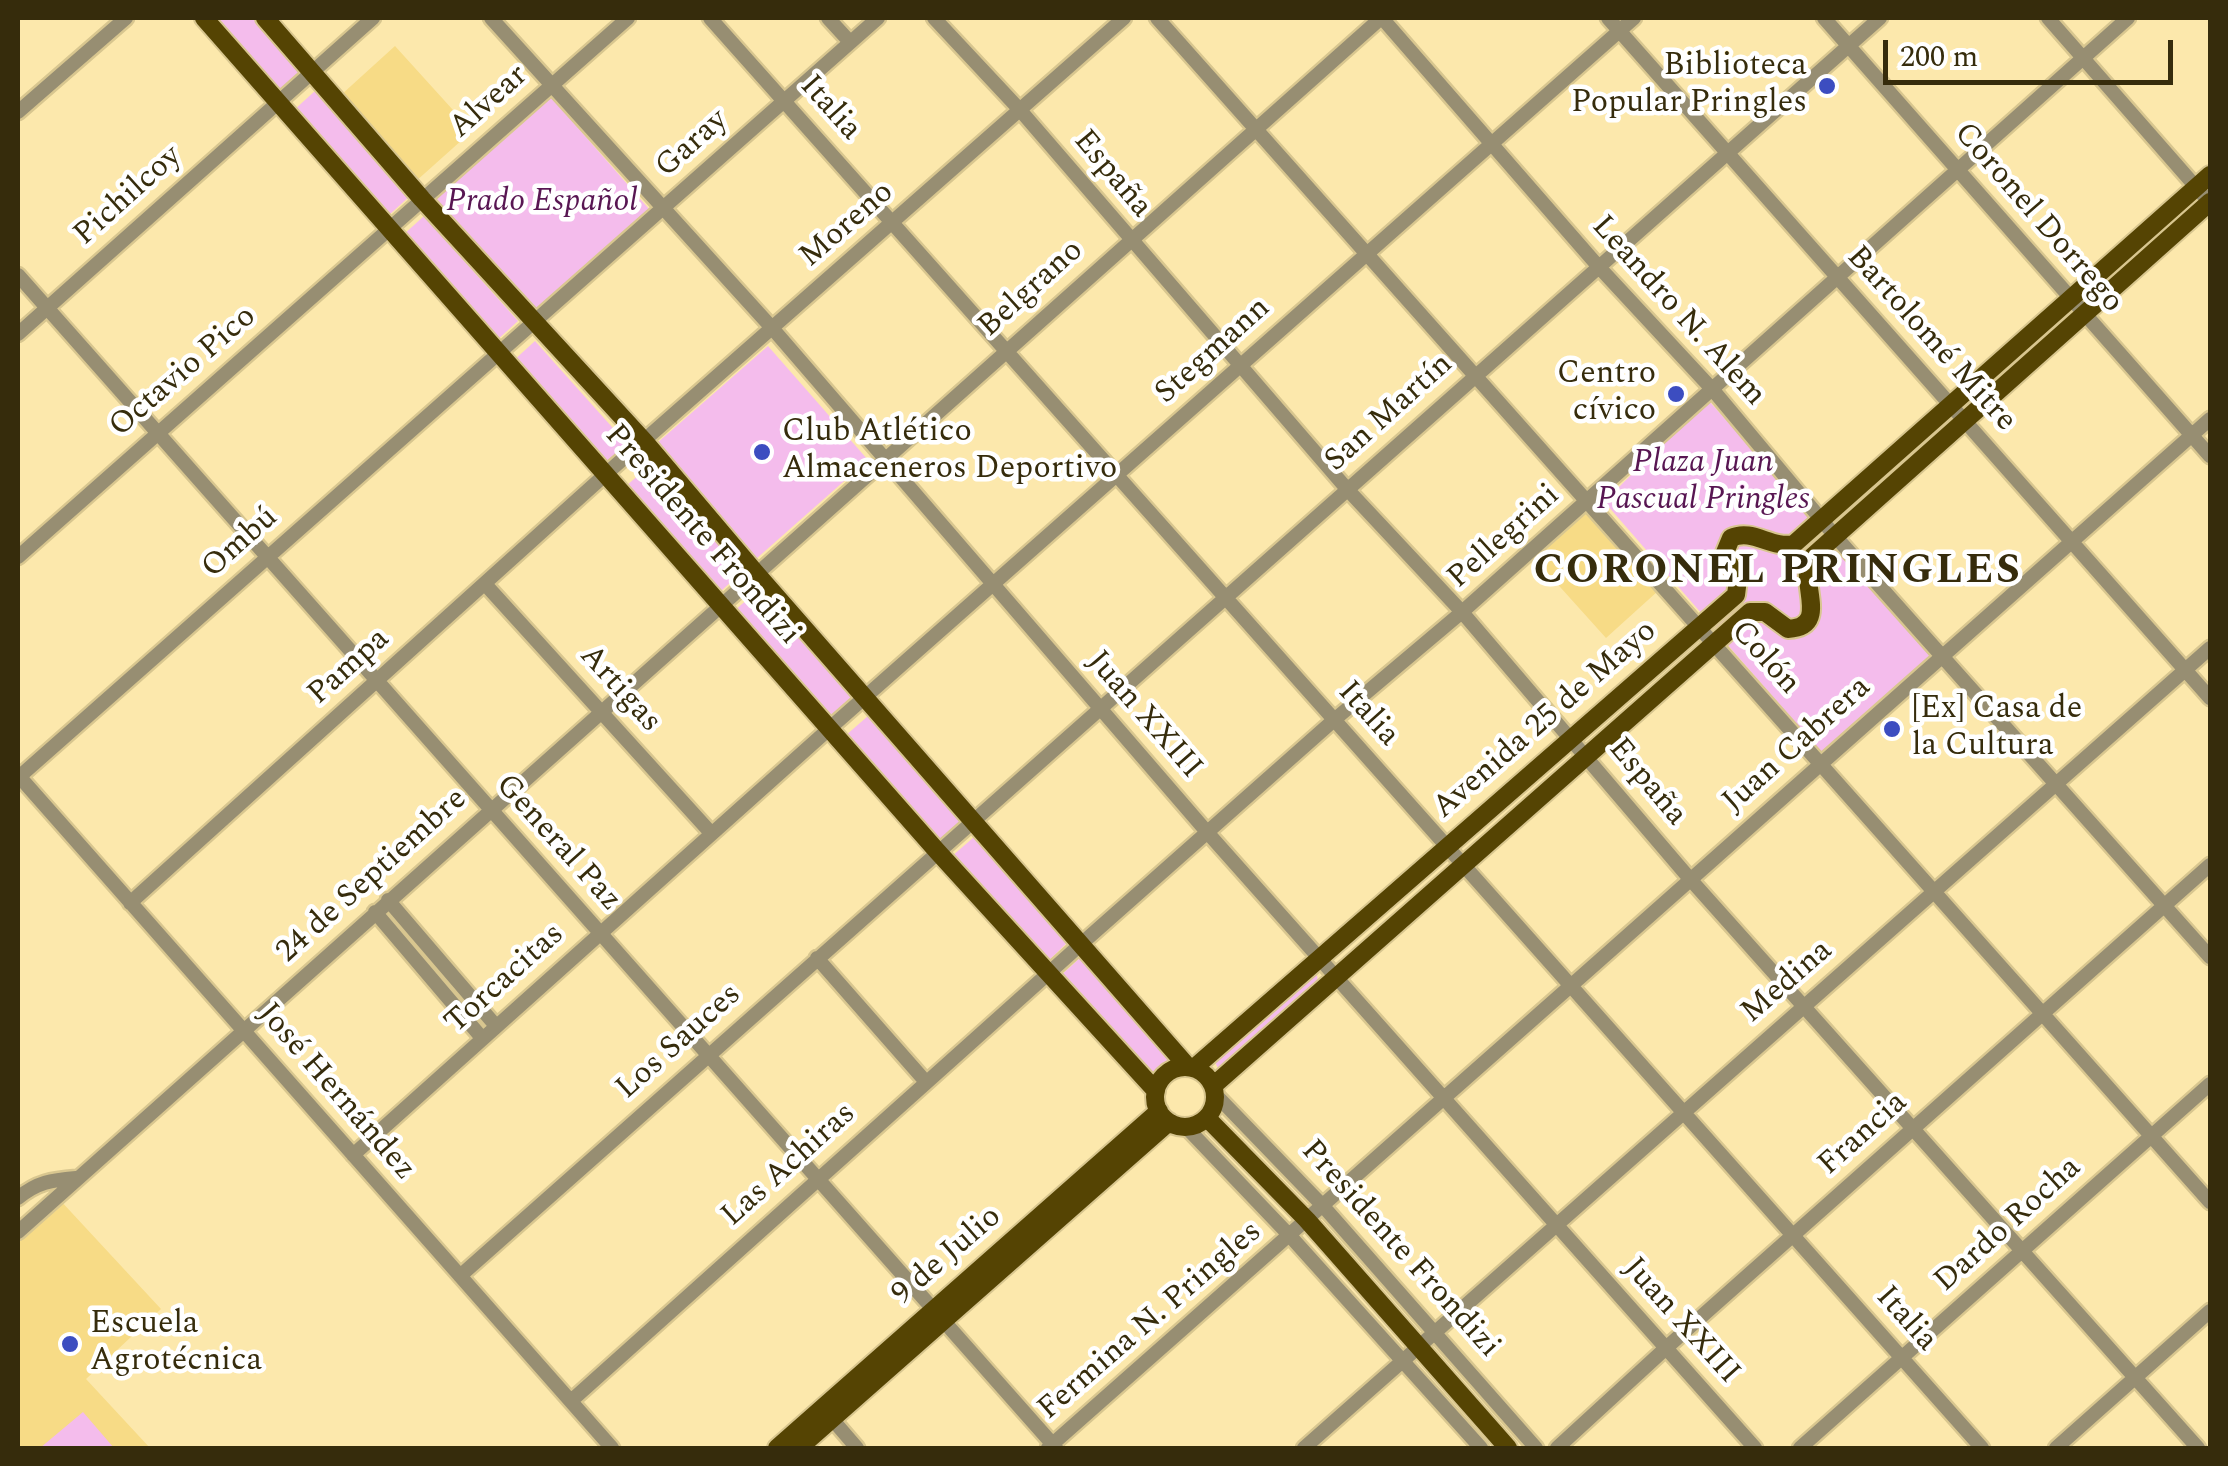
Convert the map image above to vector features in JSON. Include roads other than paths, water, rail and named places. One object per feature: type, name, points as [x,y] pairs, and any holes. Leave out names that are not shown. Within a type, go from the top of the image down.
[{"type":"main road","name":"Presidente Frondizi","points":[[204,18],[937,852],[1156,1091]]},
{"type":"main road","name":"Presidente Frondizi","points":[[265,18],[422,199],[645,442],[1080,945],[1191,1067]]},
{"type":"main road","name":"Avenida 25 de Mayo","points":[[1191,1067],[1320,960],[1736,595],[1738,579],[1724,560],[1730,538],[1748,534],[1790,546],[2204,181]]},
{"type":"main road","name":"Avenida 25 de Mayo","points":[[1214,1090],[1713,643],[1755,611],[1768,614],[1788,629],[1807,622],[1812,605],[1808,563],[2210,203]]},
{"type":"main road","points":[[1191,1067],[1202,1072],[1214,1090],[1214,1106],[1207,1118],[1171,1120],[1156,1091],[1164,1076],[1191,1067]]},
{"type":"main road","name":"Presidente Frondizi","points":[[1207,1118],[1427,1340],[1508,1448]]},
{"type":"main road","name":"9 de Julio","points":[[777,1448],[827,1413],[1050,1217],[1171,1120]]},
{"type":"main road","name":"9 de Julio","points":[[799,1448],[827,1413]]},
{"type":"street","points":[[18,112],[126,18]]},
{"type":"street","name":"Pichilcoy","points":[[18,334],[373,18]]},
{"type":"street","name":"Juan XXIII","points":[[491,18],[772,329],[1335,978],[1756,1448]]},
{"type":"street","name":"Alvear","points":[[388,230],[628,18]]},
{"type":"street","name":"Italia","points":[[710,18],[1982,1448]]},
{"type":"street","points":[[828,18],[850,42]]},
{"type":"street","name":"Garay","points":[[499,353],[878,18]]},
{"type":"street","name":"España","points":[[934,18],[1020,110],[1347,489],[1588,755],[1690,879],[2198,1448]]},
{"type":"street","name":"Moreno","points":[[608,474],[1124,18]]},
{"type":"street","name":"Colón","points":[[1157,18],[2210,1202]]},
{"type":"street","name":"Belgrano","points":[[720,603],[1381,18]]},
{"type":"street","name":"Leandro N. Alem","points":[[1381,18],[2210,957]]},
{"type":"street","name":"Bartolomé Mitre","points":[[1608,18],[2210,698]]},
{"type":"street","name":"Stegmann","points":[[830,728],[1634,18]]},
{"type":"street","name":"Coronel Dorrego","points":[[1824,18],[2210,456]]},
{"type":"street","name":"San Martín","points":[[937,852],[1880,18]]},
{"type":"street","points":[[2048,18],[2204,181],[2210,203]]},
{"type":"street","name":"Pellegrini","points":[[1048,974],[1713,390],[2128,18]]},
{"type":"street","name":"Octavio Pico","points":[[18,557],[388,230]]},
{"type":"street","name":"General Paz","points":[[18,275],[1052,1447]]},
{"type":"street","name":"Ombú","points":[[18,776],[499,353]]},
{"type":"street","name":"Juan Cabrera","points":[[1291,1237],[2210,418]]},
{"type":"street","name":"Pampa","points":[[130,902],[608,474]]},
{"type":"street","name":"Artigas","points":[[485,584],[712,834]]},
{"type":"street","name":"24 de Septiembre","points":[[18,1232],[720,603]]},
{"type":"street","name":"Medina","points":[[1304,1448],[2210,648]]},
{"type":"street","name":"Torcacitas","points":[[353,1155],[830,728]]},
{"type":"street","name":"José Hernández","points":[[18,776],[612,1448]]},
{"type":"street","name":"Los Sauces","points":[[460,1276],[937,852]]},
{"type":"street","name":"Francia","points":[[1557,1448],[2210,865]]},
{"type":"street","points":[[388,900],[496,1026]]},
{"type":"street","points":[[375,912],[482,1038]]},
{"type":"street","points":[[817,958],[926,1082]]},
{"type":"street","name":"Las Achiras","points":[[571,1402],[1048,974]]},
{"type":"street","name":"Dardo Rocha","points":[[1800,1448],[2210,1084]]},
{"type":"street","name":"Presidente Frondizi","points":[[1214,1090],[1323,1206],[1427,1340],[1536,1448]]},
{"type":"street","points":[[1171,1120],[1291,1237],[1481,1448]]},
{"type":"street","points":[[18,1198],[32,1186],[49,1180],[77,1178]]},
{"type":"street","name":"Fermina N. Pringles","points":[[1052,1447],[1291,1237]]},
{"type":"street","points":[[2056,1448],[2210,1311]]},
{"type":"street","points":[[827,1413],[857,1448]]},
{"type":"place","name":"Biblioteca Popular Pringles","points":[[1827,86]]},
{"type":"place","name":"Centro cívico","points":[[1676,394]]},
{"type":"place","name":"Club Atlético Almaceneros Deportivo","points":[[762,452]]},
{"type":"place","name":"[Ex] Casa de la Cultura","points":[[1892,729]]},
{"type":"place","name":"Escuela Agrotécnica","points":[[70,1344]]},
{"type":"district","name":"CORONEL PRINGLES","points":[[1778,574]]},
{"type":"park label","name":"Prado Español","points":[[542,204]]},
{"type":"park label","name":"Plaza Juan Pascual Pringles","points":[[1703,484]]}]
